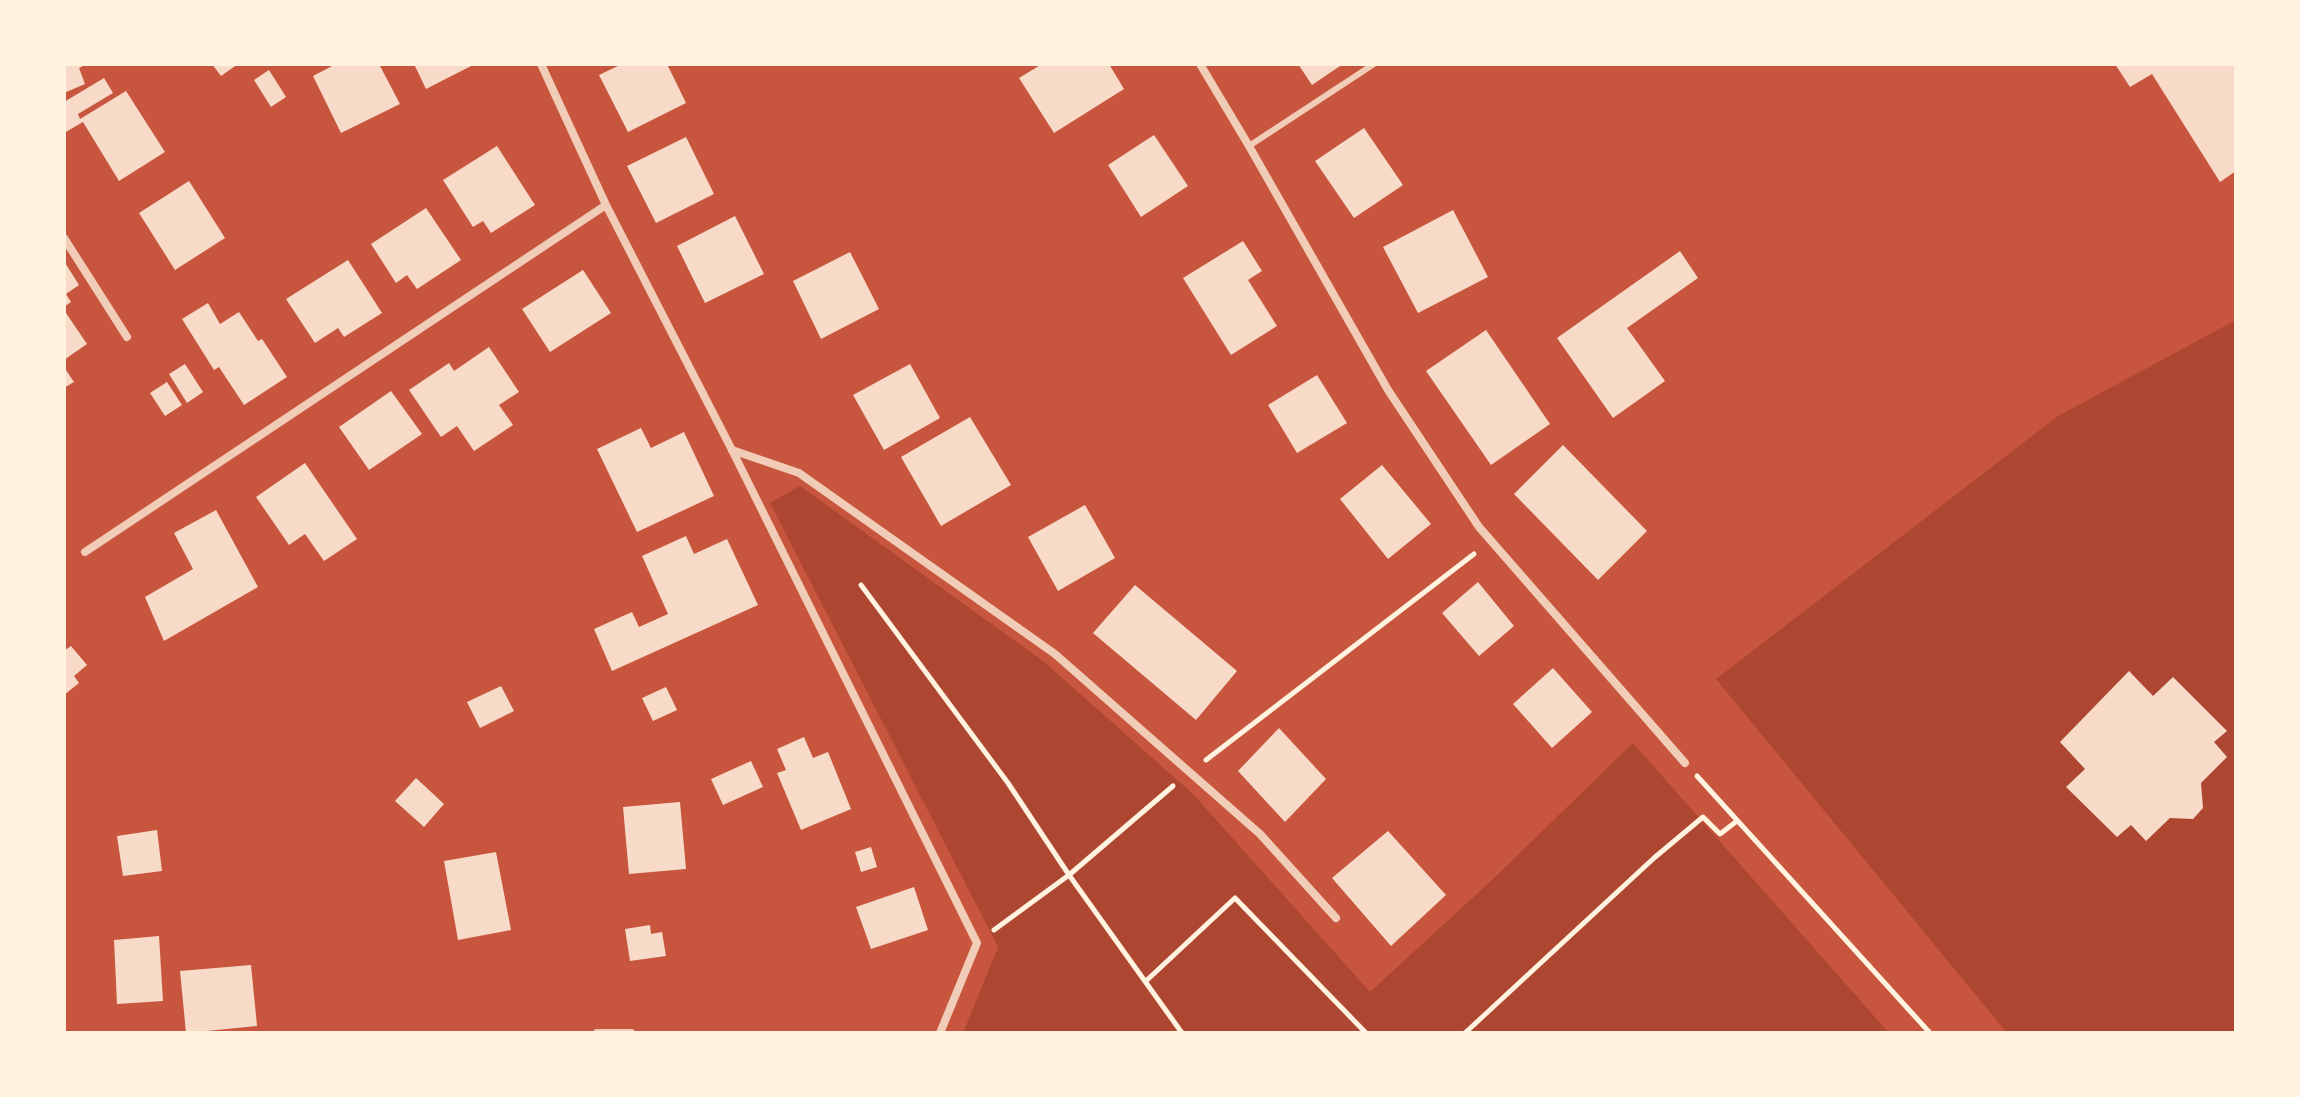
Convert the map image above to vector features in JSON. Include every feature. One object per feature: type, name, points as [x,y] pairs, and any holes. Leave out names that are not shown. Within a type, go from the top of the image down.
[{"type":"street","points":[[541,64],[606,205],[732,450],[977,943],[940,1033]]},
{"type":"street","points":[[1200,64],[1388,390],[1479,527],[1685,763]]},
{"type":"street","points":[[85,552],[606,205]]},
{"type":"street","points":[[64,238],[127,337]]},
{"type":"street","points":[[732,450],[799,473],[1055,654],[1260,834],[1336,918]]},
{"type":"street","points":[[597,1033],[631,1033]]},
{"type":"lane","points":[[1249,146],[1374,64]]},
{"type":"path","points":[[977,943],[1069,875],[1189,773],[1491,541]]},
{"type":"path","points":[[861,585],[1008,783],[1069,875],[1182,1033]]},
{"type":"path","points":[[1685,763],[1930,1033]]},
{"type":"path","points":[[1465,1033],[1654,858],[1703,817],[1720,834],[1737,821]]},
{"type":"path","points":[[1146,981],[1235,898],[1366,1033]]},
{"type":"shaded area","points":[[2236,320],[2236,1033],[2007,1033],[1716,679],[2058,416]]},
{"type":"shaded area","points":[[800,486],[1043,661],[1193,794],[1370,992],[1492,880],[1633,743],[1889,1033],[963,1033],[998,947],[770,503]]},
{"type":"building","points":[[64,64],[87,64],[79,68],[85,84],[64,93]]},
{"type":"building","points":[[212,64],[238,64],[221,76]]},
{"type":"building","points":[[336,64],[379,64],[400,104],[341,133],[313,76]]},
{"type":"building","points":[[414,64],[475,64],[426,89]]},
{"type":"building","points":[[622,64],[667,64],[686,103],[628,132],[599,75]]},
{"type":"building","points":[[1042,64],[1109,64],[1124,89],[1054,133],[1019,78]]},
{"type":"building","points":[[1298,64],[1343,64],[1312,85]]},
{"type":"building","points":[[2115,64],[2236,64],[2236,171],[2220,182],[2152,74],[2130,87]]},
{"type":"building","points":[[269,70],[286,97],[271,107],[254,80]]},
{"type":"building","points":[[104,78],[113,93],[78,114],[80,119],[126,91],[165,152],[119,181],[83,122],[64,133],[64,102]]},
{"type":"building","points":[[1364,128],[1403,185],[1354,218],[1315,161]]},
{"type":"building","points":[[1154,135],[1188,186],[1141,217],[1108,165]]},
{"type":"building","points":[[686,137],[714,194],[656,223],[627,166]]},
{"type":"building","points":[[497,146],[535,205],[491,233],[483,221],[473,227],[443,180]]},
{"type":"building","points":[[189,181],[225,238],[175,270],[139,213]]},
{"type":"building","points":[[426,208],[461,260],[417,289],[407,275],[396,283],[371,244]]},
{"type":"building","points":[[1453,210],[1488,277],[1418,313],[1383,247]]},
{"type":"building","points":[[735,216],[764,274],[705,303],[677,246]]},
{"type":"building","points":[[1243,241],[1262,271],[1248,280],[1277,326],[1231,355],[1183,278]]},
{"type":"building","points":[[1680,251],[1698,278],[1627,328],[1665,381],[1613,418],[1557,338]]},
{"type":"building","points":[[850,252],[879,309],[821,339],[793,281]]},
{"type":"building","points":[[348,260],[382,313],[344,337],[338,328],[315,343],[286,299]]},
{"type":"building","points":[[64,261],[79,285],[66,294],[71,302],[64,307]]},
{"type":"building","points":[[583,270],[611,313],[550,352],[522,309]]},
{"type":"building","points":[[208,303],[220,324],[239,312],[258,341],[262,339],[287,377],[244,405],[219,367],[214,370],[182,319]]},
{"type":"building","points":[[64,310],[87,344],[64,360]]},
{"type":"building","points":[[1486,330],[1550,424],[1491,465],[1426,371]]},
{"type":"building","points":[[489,347],[519,392],[499,405],[513,425],[474,451],[457,426],[441,437],[409,390],[449,363],[454,371]]},
{"type":"building","points":[[185,364],[203,392],[187,403],[169,374]]},
{"type":"building","points":[[910,364],[940,418],[884,450],[853,395]]},
{"type":"building","points":[[64,367],[74,382],[64,388]]},
{"type":"building","points":[[1317,375],[1347,423],[1297,453],[1268,405]]},
{"type":"building","points":[[167,382],[182,405],[165,416],[150,393]]},
{"type":"building","points":[[391,391],[422,434],[369,470],[339,427]]},
{"type":"building","points":[[970,417],[1011,485],[941,526],[901,457]]},
{"type":"building","points":[[641,428],[651,448],[684,432],[714,496],[637,532],[597,449]]},
{"type":"building","points":[[1563,445],[1647,531],[1598,580],[1514,494]]},
{"type":"building","points":[[305,463],[357,539],[324,561],[305,534],[289,545],[256,497]]},
{"type":"building","points":[[1382,465],[1431,524],[1388,559],[1340,499]]},
{"type":"building","points":[[1085,505],[1115,558],[1058,591],[1028,537]]},
{"type":"building","points":[[216,510],[258,587],[164,641],[145,597],[193,569],[174,533]]},
{"type":"building","points":[[686,536],[694,554],[727,539],[758,605],[612,671],[594,629],[632,612],[639,627],[668,614],[642,556]]},
{"type":"building","points":[[1478,582],[1514,626],[1479,656],[1442,613]]},
{"type":"building","points":[[1135,585],[1237,671],[1196,720],[1093,633]]},
{"type":"building","points":[[71,646],[87,665],[74,676],[79,683],[64,695],[64,651]]},
{"type":"building","points":[[1553,668],[1592,712],[1552,748],[1513,704]]},
{"type":"building","points":[[2129,671],[2153,696],[2173,677],[2227,731],[2214,742],[2227,757],[2201,783],[2203,808],[2193,819],[2170,818],[2146,841],[2131,825],[2117,837],[2066,787],[2085,769],[2060,742]]},
{"type":"building","points":[[501,686],[514,711],[480,728],[467,702]]},
{"type":"building","points":[[666,687],[677,710],[653,721],[642,698]]},
{"type":"building","points":[[1279,728],[1326,779],[1285,822],[1238,771]]},
{"type":"building","points":[[804,737],[813,758],[828,752],[851,809],[801,830],[777,773],[786,770],[777,749]]},
{"type":"building","points":[[751,761],[763,787],[723,805],[711,779]]},
{"type":"building","points":[[416,778],[444,804],[424,827],[395,801]]},
{"type":"building","points":[[680,802],[686,869],[629,874],[623,807]]},
{"type":"building","points":[[157,830],[162,871],[123,876],[117,836]]},
{"type":"building","points":[[1388,831],[1446,895],[1391,946],[1332,878]]},
{"type":"building","points":[[871,847],[877,867],[861,872],[855,852]]},
{"type":"building","points":[[496,852],[511,930],[458,940],[444,861]]},
{"type":"building","points":[[914,887],[928,930],[871,949],[856,907]]},
{"type":"building","points":[[650,925],[651,934],[662,932],[666,956],[630,961],[625,929]]},
{"type":"building","points":[[159,936],[163,1001],[117,1004],[114,940]]},
{"type":"building","points":[[251,965],[257,1026],[186,1033],[180,971]]}]
